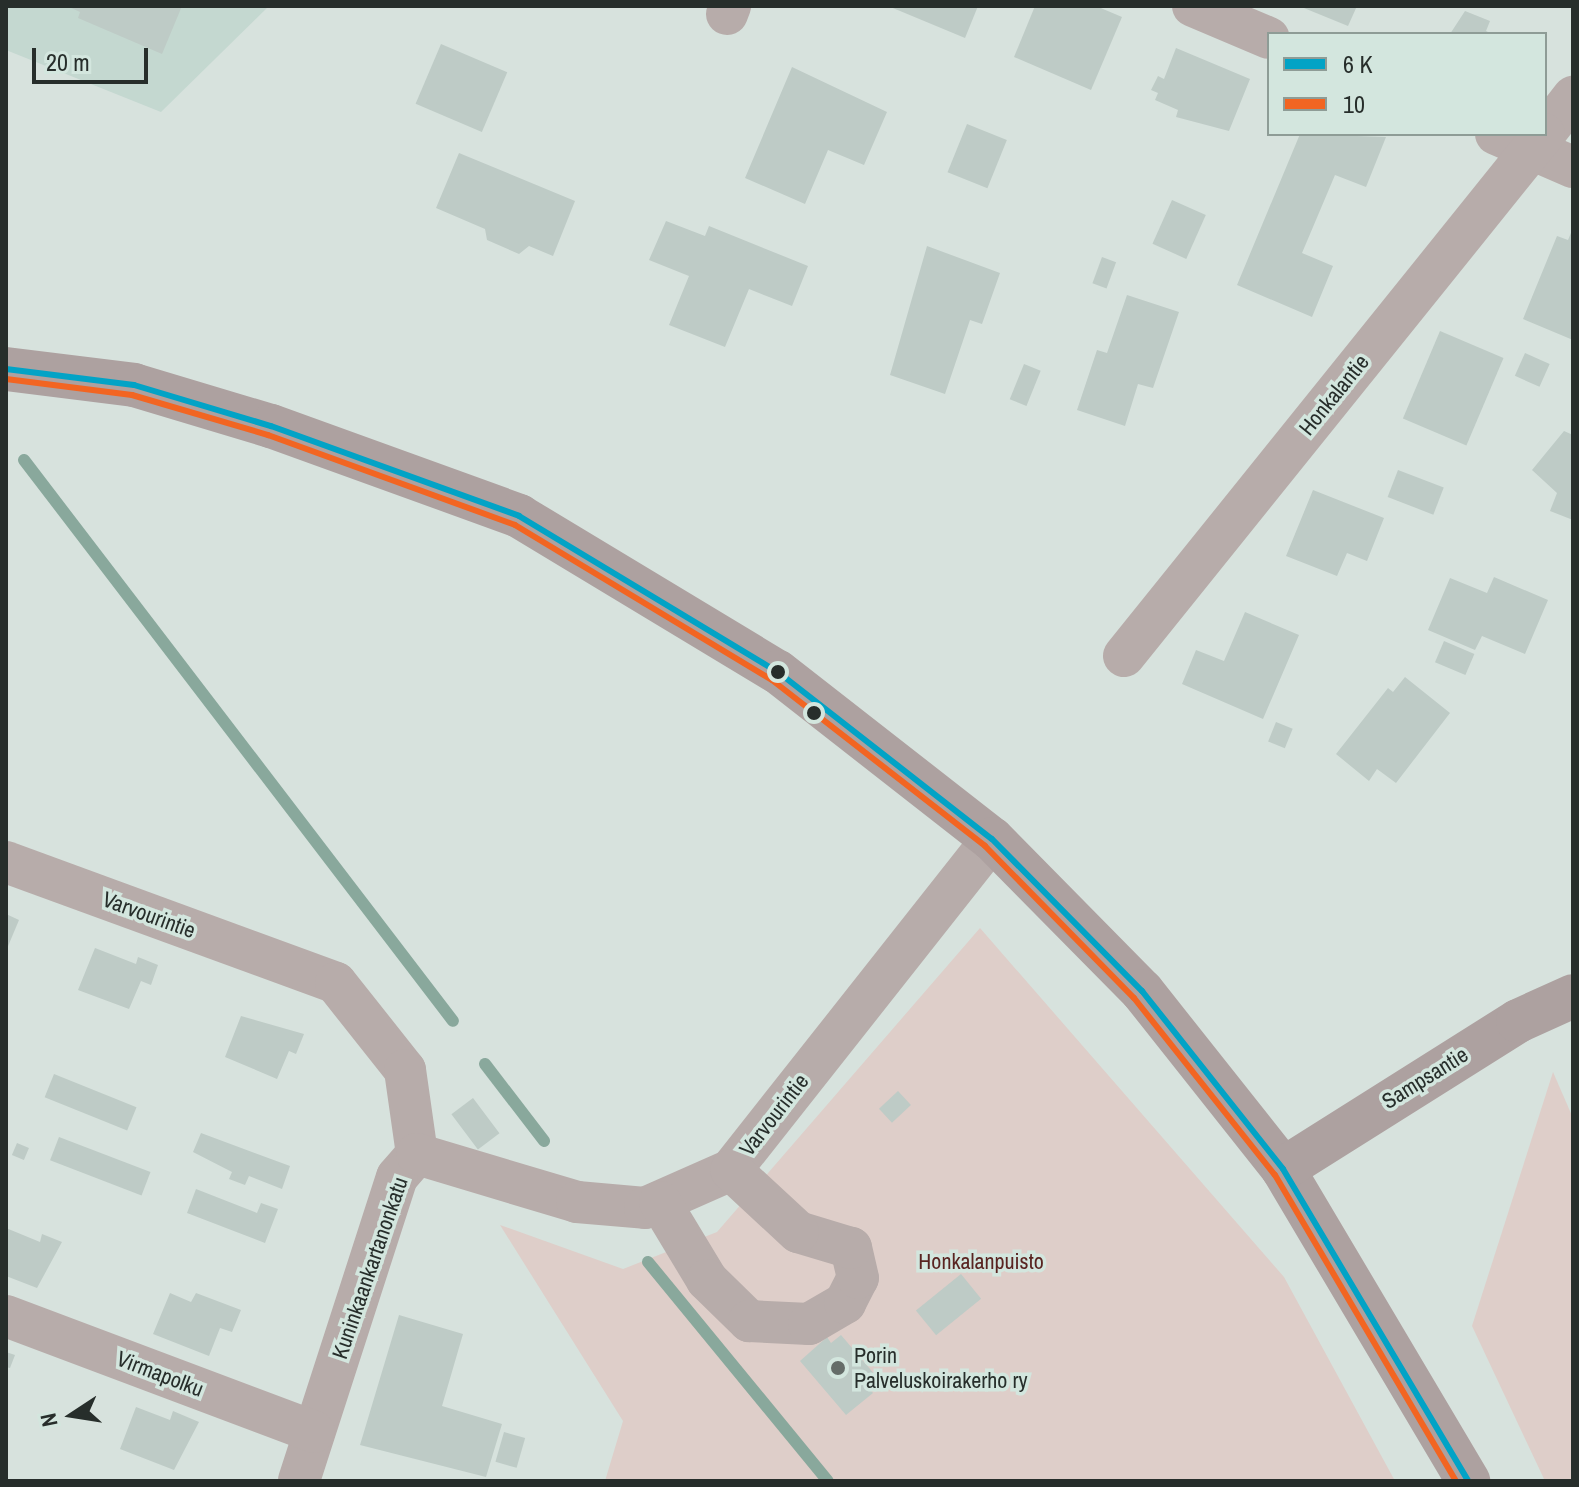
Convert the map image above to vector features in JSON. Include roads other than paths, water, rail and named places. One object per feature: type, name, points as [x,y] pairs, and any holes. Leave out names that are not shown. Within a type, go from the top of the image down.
[{"type":"main road","points":[[6,369],[134,385],[271,426],[519,516],[778,672],[992,839],[1142,991],[1283,1169],[1468,1481]]},
{"type":"main road","name":"Sampsantie","points":[[1283,1169],[1518,1021],[1573,996]]},
{"type":"street","points":[[1193,6],[1267,37]]},
{"type":"street","name":"Honkalantie","points":[[1547,121],[1573,97]]},
{"type":"street","points":[[1529,137],[1573,167]]},
{"type":"street","name":"Honkalantie","points":[[1124,656],[1529,137]]},
{"type":"street","name":"Varvourintie","points":[[417,1154],[577,1202],[645,1208],[731,1170],[992,839]]},
{"type":"street","name":"Varvourintie","points":[[6,862],[336,983]]},
{"type":"street","name":"Kuninkaankartanonkatu","points":[[299,1481],[397,1177],[417,1154],[405,1070],[336,983]]},
{"type":"street","points":[[660,1202],[707,1280],[749,1321],[809,1324],[845,1303],[858,1278],[851,1248],[798,1232],[731,1170]]},
{"type":"street","name":"Virmapolku","points":[[6,1316],[314,1432]]},
{"type":"waterway","points":[[24,460],[453,1021]]},
{"type":"waterway","points":[[485,1064],[544,1141]]},
{"type":"waterway","points":[[648,1262],[828,1481]]},
{"type":"place","name":"Porin Palveluskoirakerho ry","points":[[838,1368]]},
{"type":"park label","name":"Honkalanpuisto","points":[[981,1262]]}]
